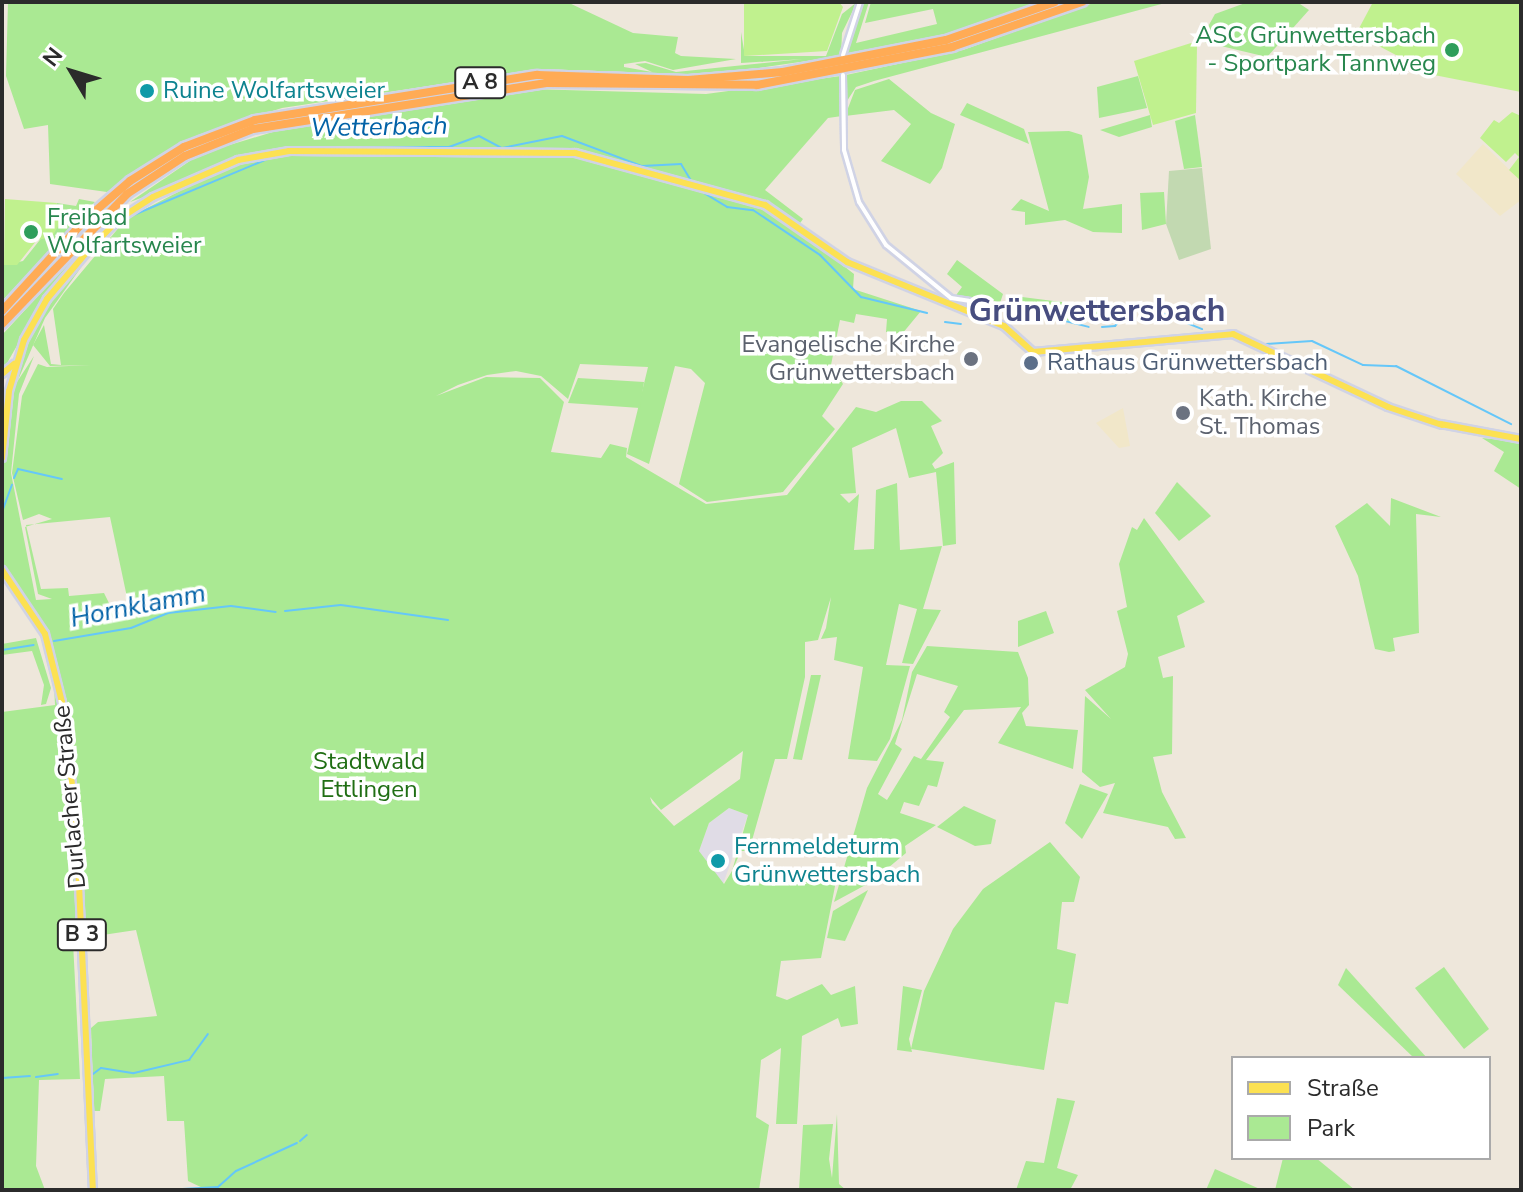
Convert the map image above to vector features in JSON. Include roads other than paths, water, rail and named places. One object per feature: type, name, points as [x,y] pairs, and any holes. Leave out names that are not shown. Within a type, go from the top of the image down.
[{"type":"highway","name":"A 8","points":[[2,311],[53,255],[130,181],[212,135],[289,112],[537,75],[755,77],[946,40],[1055,2]]},
{"type":"highway","name":"A 8","points":[[2,324],[76,242],[155,174],[223,139],[288,121],[546,83],[757,85],[952,47],[1082,2]]},
{"type":"main road","points":[[2,458],[16,361],[47,299],[111,227],[140,204],[238,160],[289,151],[437,155],[559,149],[687,181],[765,205],[879,279],[969,310],[1007,328],[1037,353],[1240,336],[1418,418],[1448,427],[1521,439]]},
{"type":"main road","points":[[2,376],[16,361]]},
{"type":"main road","name":"Durlacher Straße","points":[[2,570],[49,644],[76,818],[93,1190]]},
{"type":"street","points":[[843,55],[860,2]]},
{"type":"street","points":[[843,75],[842,140],[859,202],[886,245],[953,300],[969,301],[969,310]]},
{"type":"street","points":[[2,376],[11,380]]},
{"type":"waterway","name":"Wetterbach","points":[[295,147],[449,147],[479,136],[502,148],[562,136],[642,166],[681,164],[692,182]]},
{"type":"waterway","name":"Wetterbach","points":[[124,219],[270,158]]},
{"type":"waterway","name":"Wetterbach","points":[[694,187],[727,207],[753,210],[820,255],[861,297],[927,313]]},
{"type":"waterway","name":"Wetterbach","points":[[81,209],[91,211]]},
{"type":"waterway","name":"Wetterbach","points":[[1102,327],[1115,326],[1129,309],[1152,309],[1202,329]]},
{"type":"waterway","name":"Wetterbach","points":[[1018,322],[1045,316],[1089,327]]},
{"type":"waterway","name":"Wetterbach","points":[[945,322],[961,324]]},
{"type":"waterway","name":"Wetterbach","points":[[1266,344],[1312,341],[1363,365],[1396,366],[1511,424]]},
{"type":"waterway","points":[[14,478],[18,469],[62,479]]},
{"type":"waterway","points":[[2,512],[12,485]]},
{"type":"waterway","name":"Hornklamm","points":[[285,611],[341,605],[448,620]]},
{"type":"waterway","name":"Hornklamm","points":[[54,641],[131,628],[168,613],[231,606],[276,612]]},
{"type":"waterway","name":"Hornklamm","points":[[2,650],[34,645]]},
{"type":"waterway","points":[[93,1074],[101,1068],[134,1073],[189,1060],[208,1034]]},
{"type":"waterway","points":[[36,1077],[58,1074]]},
{"type":"waterway","points":[[2,1078],[30,1076]]},
{"type":"waterway","points":[[300,1141],[307,1135]]},
{"type":"waterway","points":[[165,1190],[218,1187],[236,1171],[297,1143]]},
{"type":"place","name":"ASC Grünwettersbach - Sportpark Tannweg","points":[[1452,50]]},
{"type":"place","name":"Ruine Wolfartsweier","points":[[147,91]]},
{"type":"place","name":"Freibad Wolfartsweier","points":[[31,232]]},
{"type":"place","name":"Evangelische Kirche Grünwettersbach","points":[[971,359]]},
{"type":"place","name":"Rathaus Grünwettersbach","points":[[1031,363]]},
{"type":"place","name":"Kath. Kirche St. Thomas","points":[[1183,413]]},
{"type":"place","name":"Fernmeldeturm Grünwettersbach","points":[[718,861]]},
{"type":"district","name":"Grünwettersbach","points":[[1097,311]]},
{"type":"park label","name":"Stadtwald Ettlingen","points":[[369,776]]}]
